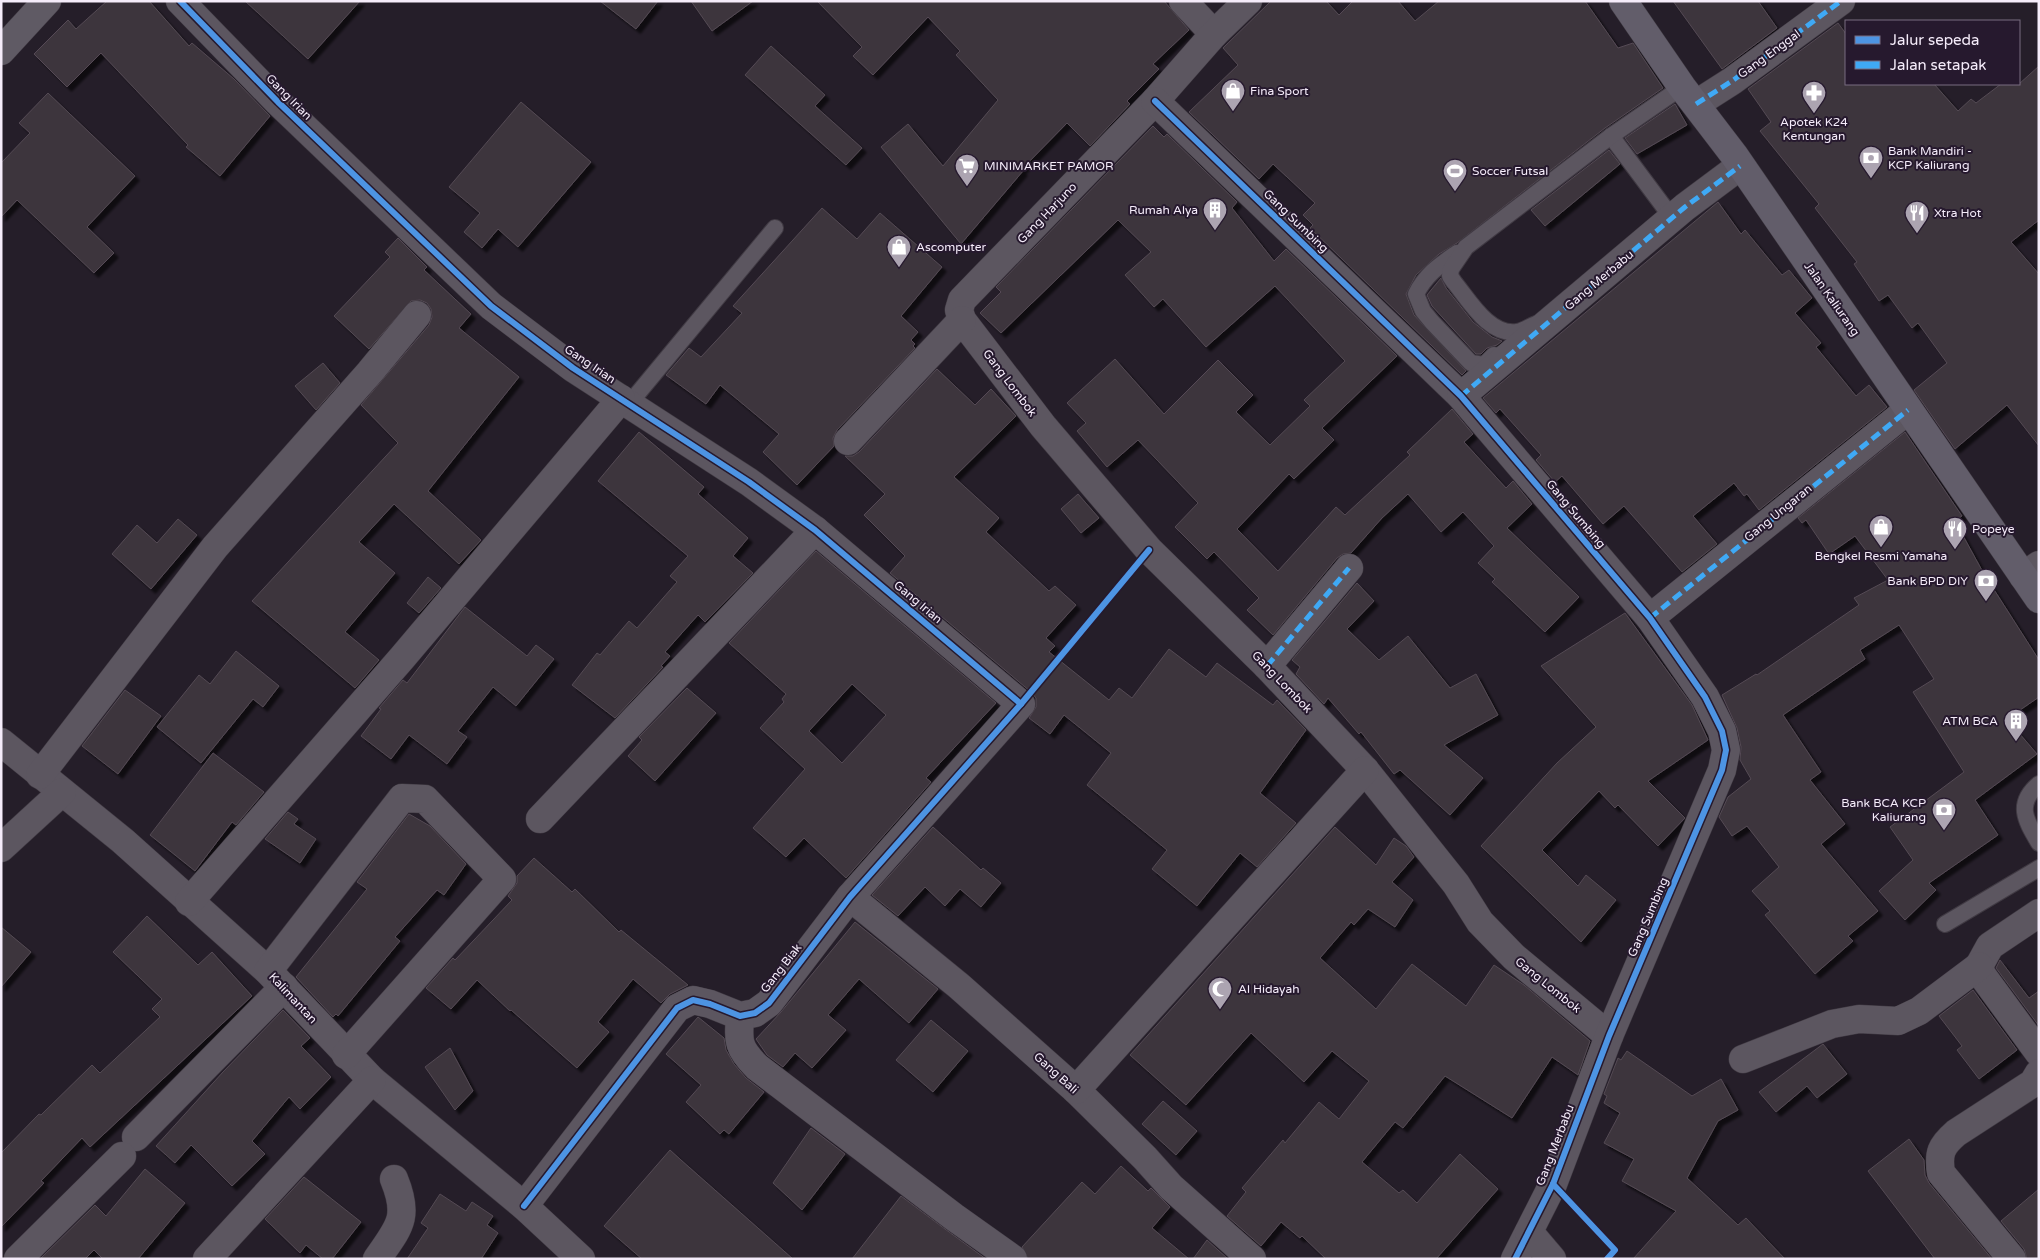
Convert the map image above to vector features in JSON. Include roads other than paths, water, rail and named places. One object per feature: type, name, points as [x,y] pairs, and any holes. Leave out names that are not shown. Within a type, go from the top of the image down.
[{"type":"main road","name":"Jalan Kaliurang","points":[[1623,1],[1737,161],[1908,410],[2031,570],[2039,599]]},
{"type":"street","points":[[1,51],[48,1]]},
{"type":"street","name":"Gang Irian","points":[[180,1],[278,102],[491,306],[573,368],[749,482],[815,530],[1021,704]]},
{"type":"street","points":[[1183,1],[1214,34]]},
{"type":"street","name":"Gang Harjuno","points":[[962,320],[959,310],[962,300],[1155,101],[1214,34],[1248,1]]},
{"type":"street","name":"Gang Enggal","points":[[1689,95],[1732,81],[1841,1]]},
{"type":"street","name":"Gang Sumbing","points":[[1155,101],[1461,396],[1650,618],[1705,696],[1722,731],[1726,750],[1722,770],[1609,1036]]},
{"type":"street","name":"Gang Merbabu","points":[[1461,396],[1686,207],[1737,161]]},
{"type":"street","points":[[40,774],[215,547],[370,372],[417,315]]},
{"type":"street","points":[[848,442],[962,320]]},
{"type":"street","name":"Gang Lombok","points":[[962,320],[1043,426],[1149,550],[1267,666],[1364,770],[1456,884],[1480,922],[1514,957],[1609,1036]]},
{"type":"street","points":[[189,902],[625,401]]},
{"type":"street","name":"Gang Ungaran","points":[[1650,618],[1908,410]]},
{"type":"street","points":[[540,819],[815,530]]},
{"type":"street","points":[[1267,666],[1349,568]]},
{"type":"street","name":"Gang Biak","points":[[740,1016],[755,1013],[769,1003],[850,897],[1021,704]]},
{"type":"street","name":"Kalimantan","points":[[1,742],[123,841],[276,979],[346,1055],[372,1080],[524,1206],[581,1259]]},
{"type":"street","points":[[1076,1090],[1364,770]]},
{"type":"street","points":[[1,848],[62,792]]},
{"type":"street","points":[[18,1259],[129,1146],[276,979],[402,798],[425,799],[502,879],[346,1055]]},
{"type":"street","name":"Gang Bali","points":[[850,897],[958,986],[1076,1090],[1145,1158],[1170,1187],[1252,1259]]},
{"type":"street","points":[[1743,1059],[1832,1024],[1859,1019],[1898,1021],[1919,1011],[1979,966],[1990,946],[2039,913]]},
{"type":"street","points":[[1979,966],[1982,975],[2039,1053]]},
{"type":"street","points":[[524,1206],[677,1008],[693,1000],[710,1004],[740,1016],[738,1040],[743,1053],[756,1067],[954,1217],[1013,1259]]},
{"type":"street","name":"Gang Merbabu","points":[[1515,1259],[1553,1184],[1609,1036]]},
{"type":"street","points":[[2012,1259],[1941,1173],[1938,1157],[1946,1142],[1956,1133],[2033,1083],[2039,1073]]},
{"type":"street","points":[[207,1259],[372,1080]]},
{"type":"street","points":[[377,1259],[398,1228],[402,1212],[402,1198],[394,1179]]},
{"type":"street","points":[[1529,1232],[1552,1259]]},
{"type":"lane","points":[[1689,95],[1611,136],[1433,270],[1423,280],[1416,294],[1423,311],[1475,364],[1484,365],[1520,332],[1536,324],[1667,211],[1737,161]]},
{"type":"lane","points":[[1611,136],[1667,211]]},
{"type":"lane","points":[[625,401],[775,228]]},
{"type":"lane","points":[[1466,247],[1451,269],[1450,276],[1485,320],[1500,330],[1520,332]]},
{"type":"lane","points":[[2039,784],[2033,789],[2025,804],[2025,820],[2039,843]]},
{"type":"lane","points":[[1945,924],[2039,868]]},
{"type":"place","name":"Fina Sport","points":[[1233,112]]},
{"type":"place","name":"Apotek K24 Kentungan","points":[[1814,114]]},
{"type":"place","name":"Bank Mandiri - KCP Kaliurang","points":[[1871,179]]},
{"type":"place","name":"MINIMARKET PAMOR","points":[[967,187]]},
{"type":"place","name":"Soccer Futsal","points":[[1455,192]]},
{"type":"place","name":"Rumah Alya","points":[[1215,231]]},
{"type":"place","name":"Xtra Hot","points":[[1917,234]]},
{"type":"place","name":"Ascomputer","points":[[899,268]]},
{"type":"place","name":"Bengkel Resmi Yamaha","points":[[1881,548]]},
{"type":"place","name":"Popeye","points":[[1955,550]]},
{"type":"place","name":"Bank BPD DIY","points":[[1986,602]]},
{"type":"place","name":"ATM BCA","points":[[2016,742]]},
{"type":"place","name":"Bank BCA KCP Kaliurang","points":[[1944,831]]},
{"type":"place","name":"Al Hidayah","points":[[1220,1010]]}]
